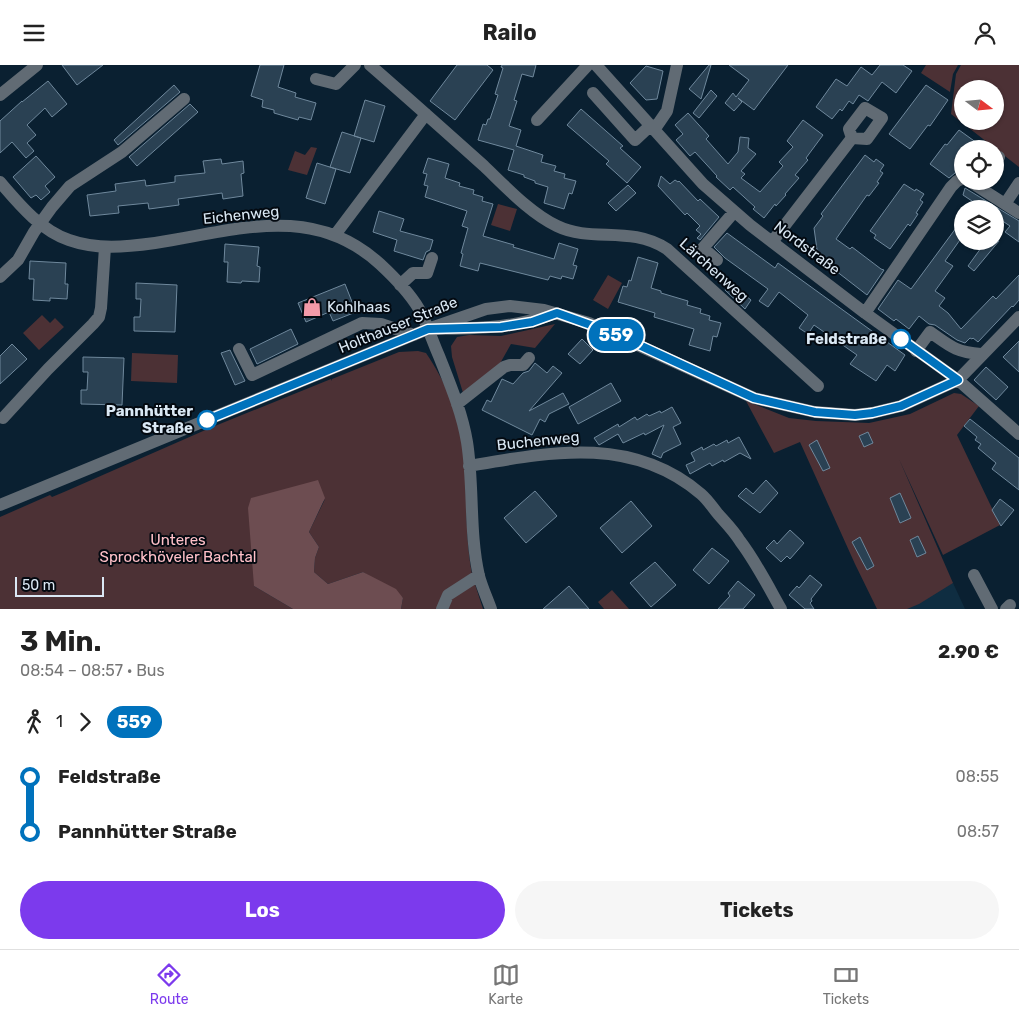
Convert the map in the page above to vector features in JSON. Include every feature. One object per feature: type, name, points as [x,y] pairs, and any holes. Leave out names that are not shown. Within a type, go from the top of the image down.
[{"type":"street","points":[[0,95],[37,65]]},
{"type":"street","points":[[316,79],[336,84],[355,65]]},
{"type":"street","name":"Lärchenweg","points":[[370,65],[532,209],[557,226],[568,231],[639,237],[654,241],[668,249],[818,386]]},
{"type":"street","points":[[537,120],[588,65]]},
{"type":"street","name":"Nordstraße","points":[[596,65],[703,184],[772,242],[916,351],[958,380],[1019,434]]},
{"type":"street","points":[[608,78],[590,97],[635,140],[652,128],[667,111],[677,65]]},
{"type":"street","points":[[0,277],[18,260],[40,223],[74,183],[116,157],[184,99]]},
{"type":"street","points":[[335,235],[426,114]]},
{"type":"street","points":[[772,242],[852,138]]},
{"type":"street","name":"Eichenweg","points":[[0,182],[40,223],[68,239],[89,245],[105,247],[135,246],[250,227],[276,225],[308,228],[335,235],[365,252],[400,285],[418,309],[428,329]]},
{"type":"street","points":[[1005,204],[1019,183]]},
{"type":"street","points":[[865,313],[954,184]]},
{"type":"street","points":[[986,190],[1019,213]]},
{"type":"street","points":[[717,260],[703,248],[734,211]]},
{"type":"street","points":[[3,418],[99,317],[102,307],[105,247]]},
{"type":"street","points":[[400,285],[413,273],[427,273],[432,258]]},
{"type":"street","name":"Holthauser Straße","points":[[0,505],[428,329],[486,309],[510,306],[557,313],[613,333],[754,398],[815,412],[855,415],[872,413],[901,406],[958,380]]},
{"type":"street","points":[[491,609],[479,575],[472,527],[466,441],[458,405],[428,329],[501,327],[532,322],[557,313]]},
{"type":"street","points":[[958,380],[981,354],[1019,317]]},
{"type":"street","points":[[239,349],[252,375],[362,323],[382,324],[414,335]]},
{"type":"street","points":[[916,351],[930,332],[963,353],[981,354]]},
{"type":"street","points":[[458,405],[504,367],[524,365],[529,358]]},
{"type":"street","name":"Buchenweg","points":[[469,466],[562,452],[597,452],[626,457],[654,465],[702,495],[741,541],[781,609]]},
{"type":"street","points":[[442,609],[448,595],[479,575]]},
{"type":"street","points":[[974,575],[992,609]]},
{"type":"shaded area","points":[[318,480],[325,498],[309,532],[319,547],[315,558],[314,572],[328,584],[363,572],[396,589],[403,598],[401,609],[293,609],[254,586],[248,508],[251,498]]},
{"type":"shaded area","points":[[953,583],[965,609],[902,609]]},
{"type":"green space","points":[[926,65],[958,65],[953,74],[950,92],[921,73]]},
{"type":"green space","points":[[961,65],[1019,65],[1019,167],[1004,155],[1004,140],[984,140],[972,130],[1004,130],[1004,80],[955,80]]},
{"type":"green space","points":[[954,90],[954,116],[951,114]]},
{"type":"green space","points":[[311,147],[317,148],[307,175],[288,170],[295,151],[305,155]]},
{"type":"green space","points":[[498,204],[517,209],[510,231],[491,225]]},
{"type":"green space","points":[[608,275],[622,283],[608,309],[593,300]]},
{"type":"green space","points":[[42,315],[50,323],[55,318],[64,327],[39,350],[23,333]]},
{"type":"green space","points":[[555,324],[535,348],[511,344],[498,367],[464,396],[452,357],[451,346],[457,337],[469,335],[501,336]]},
{"type":"green space","name":"Unteres Sprockhöveler Bachtal","points":[[418,351],[426,353],[451,398],[459,423],[464,464],[468,543],[472,574],[439,609],[401,609],[403,598],[363,572],[328,584],[314,572],[315,558],[319,547],[309,532],[325,499],[254,586],[293,609],[0,609],[0,517],[50,495],[52,497],[64,492],[210,428],[331,379],[332,381],[332,379],[399,352]]},
{"type":"green space","points":[[132,353],[178,355],[177,383],[131,381]]},
{"type":"green space","points":[[954,393],[961,394],[979,406],[957,435],[1000,525],[943,555],[899,459],[953,583],[919,604],[907,609],[877,609],[800,442],[774,453],[746,401],[789,418],[869,423],[910,414]]},
{"type":"green space","points":[[474,581],[483,609],[444,609],[448,598]]},
{"type":"green space","points":[[612,590],[629,609],[604,609],[598,602]]},
{"type":"building","points":[[62,65],[103,65],[77,85]]},
{"type":"building","points":[[260,65],[284,65],[278,87],[296,93],[295,97],[316,103],[311,120],[299,117],[298,120],[274,113],[274,110],[262,107],[263,100],[251,96]]},
{"type":"building","points":[[457,65],[487,65],[493,70],[455,120],[430,101]]},
{"type":"building","points":[[502,65],[536,65],[533,77],[522,74],[514,100],[517,101],[509,126],[521,130],[516,146],[543,155],[541,162],[556,166],[554,171],[565,174],[564,178],[576,181],[572,194],[569,193],[564,209],[544,203],[548,187],[535,183],[535,181],[524,177],[524,175],[508,170],[514,150],[478,140],[483,124],[486,125],[488,119],[490,119],[498,95],[495,94],[503,68],[501,67]]},
{"type":"building","points":[[711,65],[701,99],[689,89]]},
{"type":"building","points":[[729,65],[788,65],[754,110],[738,98],[742,102],[734,111],[725,103],[733,93],[736,97],[749,80]]},
{"type":"building","points":[[880,65],[903,65],[912,71],[896,93],[882,82],[868,101],[859,95],[853,104],[849,101],[842,111],[840,109],[832,119],[816,107],[836,79],[847,86],[861,67],[872,75]]},
{"type":"building","points":[[646,66],[663,71],[657,99],[646,100],[630,83]]},
{"type":"building","points":[[48,81],[67,104],[52,117],[45,108],[27,125],[36,135],[27,143],[34,151],[26,158],[12,142],[0,153],[0,121]]},
{"type":"building","points":[[174,85],[180,92],[118,145],[114,140]]},
{"type":"building","points":[[926,85],[948,100],[930,126],[928,125],[910,149],[889,134]]},
{"type":"building","points":[[711,90],[717,96],[699,118],[693,113]]},
{"type":"building","points":[[365,100],[385,106],[374,142],[354,136]]},
{"type":"building","points":[[190,104],[198,112],[137,166],[129,157]]},
{"type":"building","points":[[581,109],[623,146],[620,148],[641,167],[627,183],[606,164],[609,161],[567,125]]},
{"type":"building","points":[[688,113],[709,136],[706,139],[728,164],[738,152],[740,137],[749,138],[748,148],[756,154],[741,171],[745,174],[741,178],[760,192],[783,166],[779,162],[793,147],[787,141],[803,120],[823,135],[806,158],[808,160],[795,175],[799,178],[764,218],[733,187],[730,190],[716,177],[695,152],[690,156],[676,140],[683,134],[675,125]]},
{"type":"building","points":[[959,130],[973,140],[954,140],[954,174],[949,178],[930,164],[945,144],[947,145]]},
{"type":"building","points":[[342,132],[361,138],[350,173],[330,167]]},
{"type":"building","points":[[865,155],[874,162],[876,159],[884,165],[880,171],[883,173],[877,182],[879,183],[869,196],[867,195],[836,239],[850,249],[852,247],[884,270],[867,295],[818,257],[814,228],[823,216],[821,214]]},
{"type":"building","points":[[36,156],[55,177],[45,186],[50,192],[41,200],[36,195],[31,198],[13,177]]},
{"type":"building","points":[[428,158],[449,164],[445,178],[460,183],[459,186],[474,190],[473,194],[483,197],[482,201],[493,204],[483,236],[554,259],[559,243],[578,249],[573,265],[577,266],[573,279],[562,276],[561,279],[550,276],[548,280],[480,263],[478,271],[460,266],[463,254],[461,253],[468,228],[462,226],[467,211],[425,197],[428,186],[424,185],[427,174],[423,173]]},
{"type":"building","points":[[221,159],[222,164],[243,161],[244,173],[241,174],[243,196],[223,199],[222,193],[178,199],[179,205],[149,209],[148,203],[118,206],[119,213],[90,216],[87,195],[116,191],[115,184],[145,180],[146,186],[175,182],[175,176],[205,173],[203,161]]},
{"type":"building","points":[[317,163],[336,169],[325,204],[306,198]]},
{"type":"building","points":[[661,176],[670,184],[675,180],[679,181],[698,201],[700,199],[719,217],[700,240],[697,238],[701,234],[696,230],[700,226],[687,213],[685,215],[658,186]]},
{"type":"building","points":[[904,184],[924,194],[920,200],[923,202],[910,226],[908,224],[890,249],[874,238],[876,235],[870,231]]},
{"type":"building","points":[[628,185],[636,193],[616,211],[608,203]]},
{"type":"building","points":[[964,190],[968,190],[985,200],[970,200],[963,195]]},
{"type":"building","points":[[379,211],[404,219],[400,231],[433,240],[430,250],[426,252],[423,260],[394,251],[397,240],[373,232]]},
{"type":"building","points":[[1004,212],[1019,221],[1019,242],[1005,232],[1010,226],[1004,222]]},
{"type":"building","points":[[954,231],[954,248],[945,261],[953,266],[935,291],[945,298],[939,306],[948,313],[961,329],[993,296],[996,299],[1019,275],[1019,300],[978,342],[973,338],[970,338],[965,343],[957,340],[919,316],[909,329],[878,309],[898,280],[911,289]]},
{"type":"building","points":[[727,233],[775,268],[778,263],[905,355],[895,371],[887,365],[876,381],[850,364],[857,355],[814,325],[808,334],[799,328],[808,315],[779,292],[768,307],[759,301],[768,289],[725,258],[714,247]]},
{"type":"building","points":[[225,244],[259,247],[257,266],[260,267],[259,282],[227,282],[228,262],[224,262]]},
{"type":"building","points":[[980,250],[992,250],[974,271],[968,266]]},
{"type":"building","points":[[638,257],[658,263],[651,288],[688,301],[687,305],[701,309],[700,313],[710,316],[709,320],[721,323],[717,337],[713,336],[710,351],[689,345],[694,329],[654,317],[655,313],[618,302],[623,286],[627,287],[629,280],[631,281]]},
{"type":"building","points":[[30,261],[66,263],[65,284],[68,284],[67,299],[33,300],[34,279],[29,279]]},
{"type":"building","points":[[136,283],[177,285],[175,332],[134,331],[134,317],[140,317],[141,299],[136,299]]},
{"type":"building","points":[[730,283],[751,300],[745,309],[725,290]]},
{"type":"building","points":[[345,284],[356,312],[333,321],[329,312],[306,322],[298,303]]},
{"type":"building","points":[[291,329],[298,344],[257,364],[250,349]]},
{"type":"building","points":[[582,339],[593,350],[580,364],[568,354]]},
{"type":"building","points":[[1019,341],[1019,372],[1003,357]]},
{"type":"building","points":[[12,344],[27,359],[0,384],[0,356]]},
{"type":"building","points":[[230,350],[245,381],[235,385],[221,353]]},
{"type":"building","points":[[83,357],[124,358],[122,405],[81,404],[81,390],[87,390],[88,372],[83,372]]},
{"type":"building","points":[[535,363],[547,373],[553,366],[562,373],[529,411],[563,393],[569,404],[549,414],[545,422],[540,419],[532,435],[482,410],[487,400],[491,402],[502,379],[513,384],[523,373],[529,371]]},
{"type":"building","points":[[986,367],[1008,387],[996,400],[974,380]]},
{"type":"building","points":[[611,383],[621,401],[578,424],[569,407]]},
{"type":"building","points":[[672,407],[681,423],[673,427],[681,444],[663,453],[661,458],[652,454],[664,425],[645,435],[644,433],[623,443],[618,434],[599,445],[594,438],[618,424],[619,427],[635,417],[637,420],[647,414],[649,416],[660,411],[661,413]]},
{"type":"building","points":[[970,419],[1019,458],[1019,490],[992,469],[996,463],[978,448],[981,444],[975,440],[977,437],[964,426]]},
{"type":"building","points":[[868,432],[873,443],[864,447],[859,436]]},
{"type":"building","points":[[739,437],[751,459],[740,453],[712,466],[710,463],[690,474],[686,465],[695,461],[691,453],[702,447],[703,450],[714,444],[716,446],[727,440],[728,443]]},
{"type":"building","points":[[817,440],[830,468],[823,471],[809,445]]},
{"type":"building","points":[[766,480],[778,493],[760,513],[738,496],[746,488],[753,494]]},
{"type":"building","points":[[535,491],[557,516],[526,543],[504,518]]},
{"type":"building","points":[[900,493],[911,518],[900,523],[890,498]]},
{"type":"building","points":[[1000,499],[1014,510],[1001,526],[992,510]]},
{"type":"building","points":[[631,501],[652,526],[622,553],[600,528]]},
{"type":"building","points":[[790,530],[804,543],[790,559],[787,556],[781,562],[766,548],[774,540],[777,544]]},
{"type":"building","points":[[918,536],[926,553],[917,557],[910,540]]},
{"type":"building","points":[[860,537],[874,566],[867,570],[852,542]]},
{"type":"building","points":[[712,548],[729,561],[709,584],[693,570]]},
{"type":"building","points":[[655,562],[676,585],[651,607],[630,583]]},
{"type":"building","points":[[810,575],[822,585],[811,599],[810,603],[814,609],[805,609],[789,595],[797,586],[799,588]]},
{"type":"building","points":[[738,581],[755,595],[743,609],[718,609],[730,596],[728,593]]},
{"type":"building","points":[[569,586],[589,609],[543,609]]},
{"type":"bus line","name":"559","points":[[207,420],[428,329],[501,327],[532,322],[557,313],[613,333],[754,398],[797,409],[855,415],[872,413],[901,406],[958,380],[901,339]]},
{"type":"place","name":"Kohlhaas","points":[[312,307]]},
{"type":"place","name":"Feldstraße","points":[[901,339]]},
{"type":"place","name":"Pannhütter Straße","points":[[207,420]]}]
